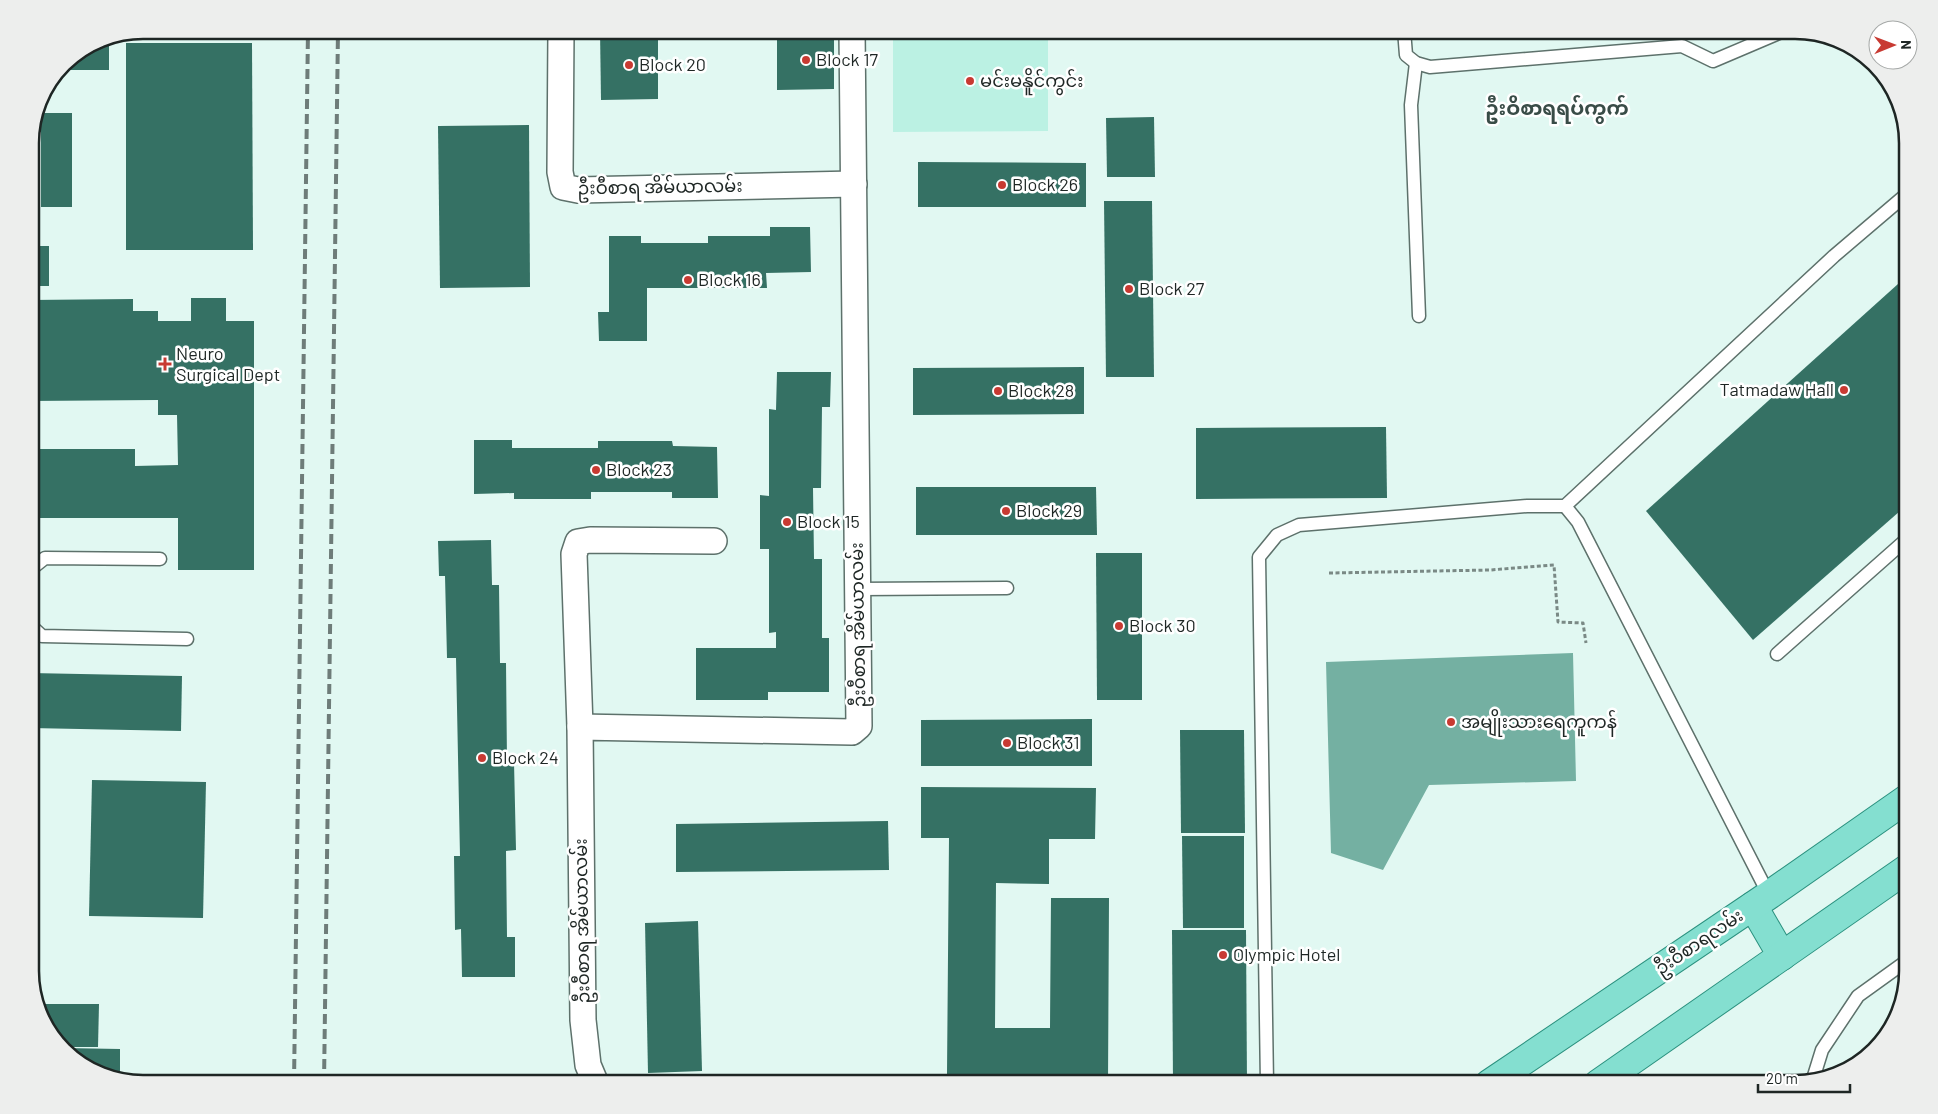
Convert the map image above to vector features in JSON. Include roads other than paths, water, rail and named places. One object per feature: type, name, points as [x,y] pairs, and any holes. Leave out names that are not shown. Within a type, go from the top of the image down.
[{"type":"main road","name":"ဦးဝီစာရလမ်း","points":[[1502,1075],[1761,901],[1899,804]]},
{"type":"main road","points":[[1611,1075],[1899,874]]},
{"type":"main road","points":[[1761,901],[1782,956]]},
{"type":"street","name":"ဦးဝီစာရ အိမ်ယာလမ်း","points":[[561,39],[560,172],[563,187],[578,190],[854,184]]},
{"type":"street","name":"ဦးဝီစာရ အိမ်ယာလမ်း","points":[[580,727],[852,732],[859,726],[852,39]]},
{"type":"street","name":"ဦးဝီစာရ အိမ်ယာလမ်း","points":[[592,1075],[588,1064],[583,1020],[580,727],[574,554],[578,542],[590,540],[714,541]]},
{"type":"lane","points":[[1405,39],[1406,55],[1416,62],[1430,67],[1682,46],[1713,61],[1765,39]]},
{"type":"lane","points":[[1416,62],[1411,105],[1419,316]]},
{"type":"lane","points":[[1267,1075],[1259,557],[1276,535],[1299,525],[1527,506],[1565,506],[1834,256],[1899,201]]},
{"type":"lane","points":[[1565,506],[1578,522],[1761,901]]},
{"type":"lane","points":[[1777,654],[1899,546]]},
{"type":"lane","points":[[39,562],[44,558],[160,559]]},
{"type":"lane","points":[[858,589],[1006,588]]},
{"type":"lane","points":[[39,633],[42,636],[187,639]]},
{"type":"lane","points":[[1815,1073],[1822,1050],[1858,996],[1899,966]]},
{"type":"railway","points":[[294,1075],[308,39]]},
{"type":"railway","points":[[324,1075],[338,39]]},
{"type":"place","name":"Block 17","points":[[806,60]]},
{"type":"place","name":"Block 20","points":[[629,65]]},
{"type":"place","name":"မင်းမနိူင်ကွင်း","points":[[970,81]]},
{"type":"place","name":"Block 26","points":[[1002,185]]},
{"type":"place","name":"Block 16","points":[[688,280]]},
{"type":"place","name":"Block 27","points":[[1129,289]]},
{"type":"place","name":"Neuro Surgical Dept","points":[[165,364]]},
{"type":"place","name":"Tatmadaw Hall","points":[[1844,390]]},
{"type":"place","name":"Block 28","points":[[998,391]]},
{"type":"place","name":"Block 23","points":[[596,470]]},
{"type":"place","name":"Block 29","points":[[1006,511]]},
{"type":"place","name":"Block 15","points":[[787,522]]},
{"type":"place","name":"Block 30","points":[[1119,626]]},
{"type":"place","name":"အမျိုးသားရေကူကန်","points":[[1451,722]]},
{"type":"place","name":"Block 31","points":[[1007,743]]},
{"type":"place","name":"Block 24","points":[[482,758]]},
{"type":"place","name":"Olympic Hotel","points":[[1223,955]]},
{"type":"district","name":"ဦးဝိစာရရပ်ကွက်","points":[[1557,108]]}]
